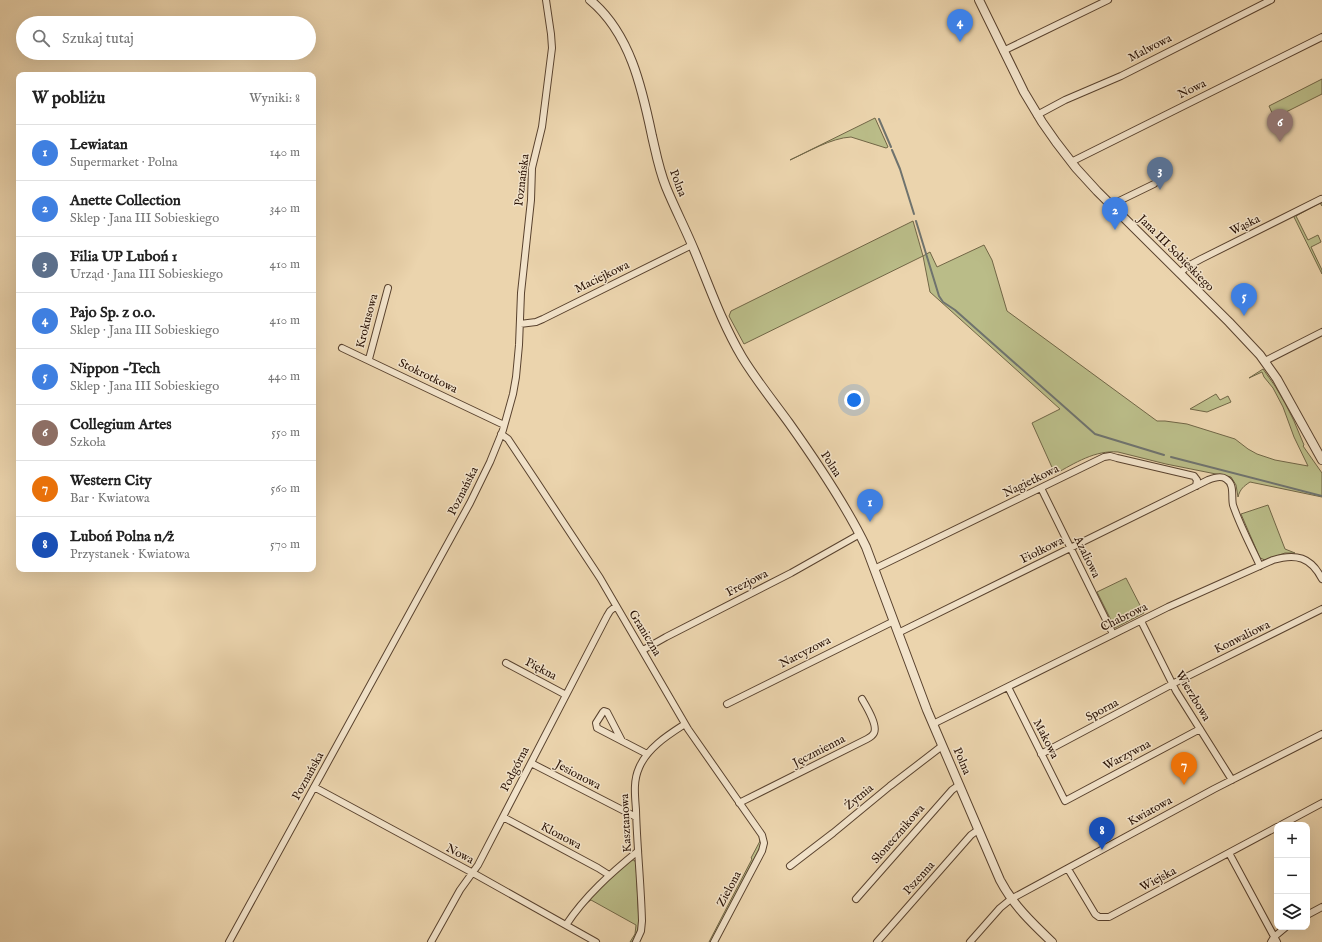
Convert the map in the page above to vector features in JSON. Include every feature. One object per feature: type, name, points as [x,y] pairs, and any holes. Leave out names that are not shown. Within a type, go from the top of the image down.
[{"type":"street","name":"Poznańska","points":[[229,942],[470,502],[490,462],[501,434],[513,394],[516,377],[522,283],[531,200],[533,164],[542,127],[550,62],[552,39],[546,0]]},
{"type":"street","name":"Polna","points":[[590,0],[611,23],[622,41],[631,61],[642,92],[662,177],[692,245],[718,310],[742,355],[760,384],[808,451],[860,534],[933,724],[997,874],[1011,899],[1029,920],[1052,942]]},
{"type":"street","name":"Jana III Sobieskiego","points":[[979,0],[1024,92],[1037,115],[1071,162],[1112,206],[1180,273],[1265,361],[1277,379],[1322,460]]},
{"type":"street","points":[[1004,51],[1108,0]]},
{"type":"street","name":"Malwowa","points":[[1037,115],[1065,100],[1121,76],[1271,0]]},
{"type":"street","name":"Nowa","points":[[1071,162],[1322,36]]},
{"type":"street","points":[[1112,206],[1154,184]]},
{"type":"street","name":"Wąska","points":[[1180,273],[1200,259],[1322,199]]},
{"type":"street","name":"Maciejkowa","points":[[520,324],[536,322],[543,319],[692,245]]},
{"type":"street","name":"Krokusowa","points":[[368,359],[388,288]]},
{"type":"street","points":[[1265,361],[1322,332]]},
{"type":"street","name":"Stokrotkowa","points":[[342,348],[368,359],[504,425]]},
{"type":"street","name":"Graniczna","points":[[501,434],[508,439],[600,578],[685,724],[762,835],[764,847]]},
{"type":"street","name":"Nagietkowa","points":[[874,569],[1100,458],[1110,456],[1194,476],[1197,480],[1196,486]]},
{"type":"street","name":"Fiołkowa","points":[[898,634],[1208,480],[1215,478],[1222,477],[1227,479],[1231,484],[1233,503],[1260,566]]},
{"type":"street","name":"Azaliowa","points":[[1040,488],[1113,634]]},
{"type":"street","name":"Frezjowa","points":[[643,650],[860,534]]},
{"type":"street","name":"Chabrowa","points":[[933,724],[1141,620],[1281,557],[1294,556],[1305,560],[1317,570],[1322,579]]},
{"type":"street","name":"Podgórna","points":[[431,942],[503,818],[606,616],[616,606]]},
{"type":"street","name":"Konwaliowa","points":[[1173,684],[1322,610]]},
{"type":"street","name":"Wierzbowa","points":[[1141,620],[1173,684],[1232,780]]},
{"type":"street","name":"Narcyzowa","points":[[727,704],[894,621]]},
{"type":"street","name":"Piękna","points":[[506,663],[566,695]]},
{"type":"street","name":"Sporna","points":[[1041,754],[1173,684]]},
{"type":"street","name":"Makowa","points":[[1008,687],[1065,801]]},
{"type":"street","name":"Jęczmienna","points":[[739,803],[871,736],[874,733],[874,722],[862,699]]},
{"type":"street","points":[[622,741],[607,712],[604,711],[596,723],[596,727],[622,741],[647,754]]},
{"type":"street","name":"Kasztanowa","points":[[636,942],[641,931],[642,921],[636,817],[636,777],[639,767],[647,754],[656,745],[685,724]]},
{"type":"street","name":"Warzywna","points":[[1065,801],[1200,729]]},
{"type":"street","name":"Kwiatowa","points":[[970,942],[1000,908],[1011,899],[1232,780],[1322,734]]},
{"type":"street","name":"Żytnia","points":[[790,866],[942,746]]},
{"type":"street","name":"Jesionowa","points":[[531,763],[636,817]]},
{"type":"street","name":"Słonecznikowa","points":[[856,899],[950,792],[959,785]]},
{"type":"street","name":"Nowa","points":[[314,787],[596,942]]},
{"type":"street","points":[[1287,822],[1322,803]]},
{"type":"street","name":"Klonowa","points":[[503,818],[609,875]]},
{"type":"street","name":"Wiejska","points":[[1068,869],[1093,912],[1099,917],[1109,918],[1274,829]]},
{"type":"street","name":"Pszenna","points":[[877,942],[971,835],[978,830]]},
{"type":"street","name":"Zielona","points":[[714,942],[764,847]]},
{"type":"street","points":[[566,925],[578,907],[609,875],[638,851]]},
{"type":"street","points":[[1229,853],[1274,940],[1283,930]]},
{"type":"street","points":[[1310,913],[1322,907]]},
{"type":"green space","points":[[1322,79],[1322,94],[1280,115],[1273,115],[1269,106]]},
{"type":"green space","points":[[875,118],[888,147],[886,148],[851,137],[813,149]]},
{"type":"green space","points":[[1322,201],[1322,206],[1320,203],[1296,216],[1308,240],[1318,235],[1321,242],[1311,247],[1322,270],[1322,274],[1293,215]]},
{"type":"green space","points":[[913,221],[923,256],[744,344],[729,316],[731,311]]},
{"type":"green space","points":[[984,245],[992,260],[1007,311],[1157,421],[1187,424],[1235,439],[1257,454],[1275,460],[1308,466],[1294,437],[1283,407],[1273,388],[1262,372],[1249,378],[1263,369],[1285,403],[1294,421],[1304,445],[1303,446],[1322,473],[1322,497],[1250,482],[1242,488],[1238,497],[1236,485],[1231,477],[1166,464],[1118,452],[1093,455],[1055,474],[1032,423],[1060,409],[930,292],[923,256],[930,252],[937,267]]},
{"type":"green space","points":[[1216,394],[1220,400],[1228,396],[1231,402],[1207,412],[1190,409]]},
{"type":"green space","points":[[1268,505],[1285,549],[1295,553],[1285,553],[1265,560],[1260,558],[1241,514]]},
{"type":"green space","points":[[1126,578],[1144,613],[1115,628],[1097,592]]},
{"type":"green space","points":[[759,835],[761,845],[711,942],[709,942],[752,859],[751,858],[760,841]]},
{"type":"green space","points":[[631,860],[634,860],[636,863],[639,924],[637,934],[632,942],[630,942],[635,934],[636,925],[591,900],[583,906],[608,880]]},
{"type":"waterway","points":[[879,119],[891,147]]},
{"type":"waterway","points":[[892,150],[900,169],[914,214]]},
{"type":"waterway","points":[[916,221],[939,296],[943,302],[955,310],[1095,434],[1164,455]]},
{"type":"waterway","points":[[1171,457],[1322,496]]},
{"type":"place","name":"Pajo Sp. z o.o.","points":[[960,42]]},
{"type":"place","name":"Collegium Artes","points":[[1280,142]]},
{"type":"place","name":"Filia UP Luboń 1","points":[[1160,190]]},
{"type":"place","name":"Anette Collection","points":[[1115,230]]},
{"type":"place","name":"Nippon -Tech","points":[[1244,316]]},
{"type":"place","name":"Lewiatan","points":[[870,522]]},
{"type":"place","name":"Western City","points":[[1184,785]]},
{"type":"place","name":"Luboń Polna n/ż","points":[[1102,850]]}]
